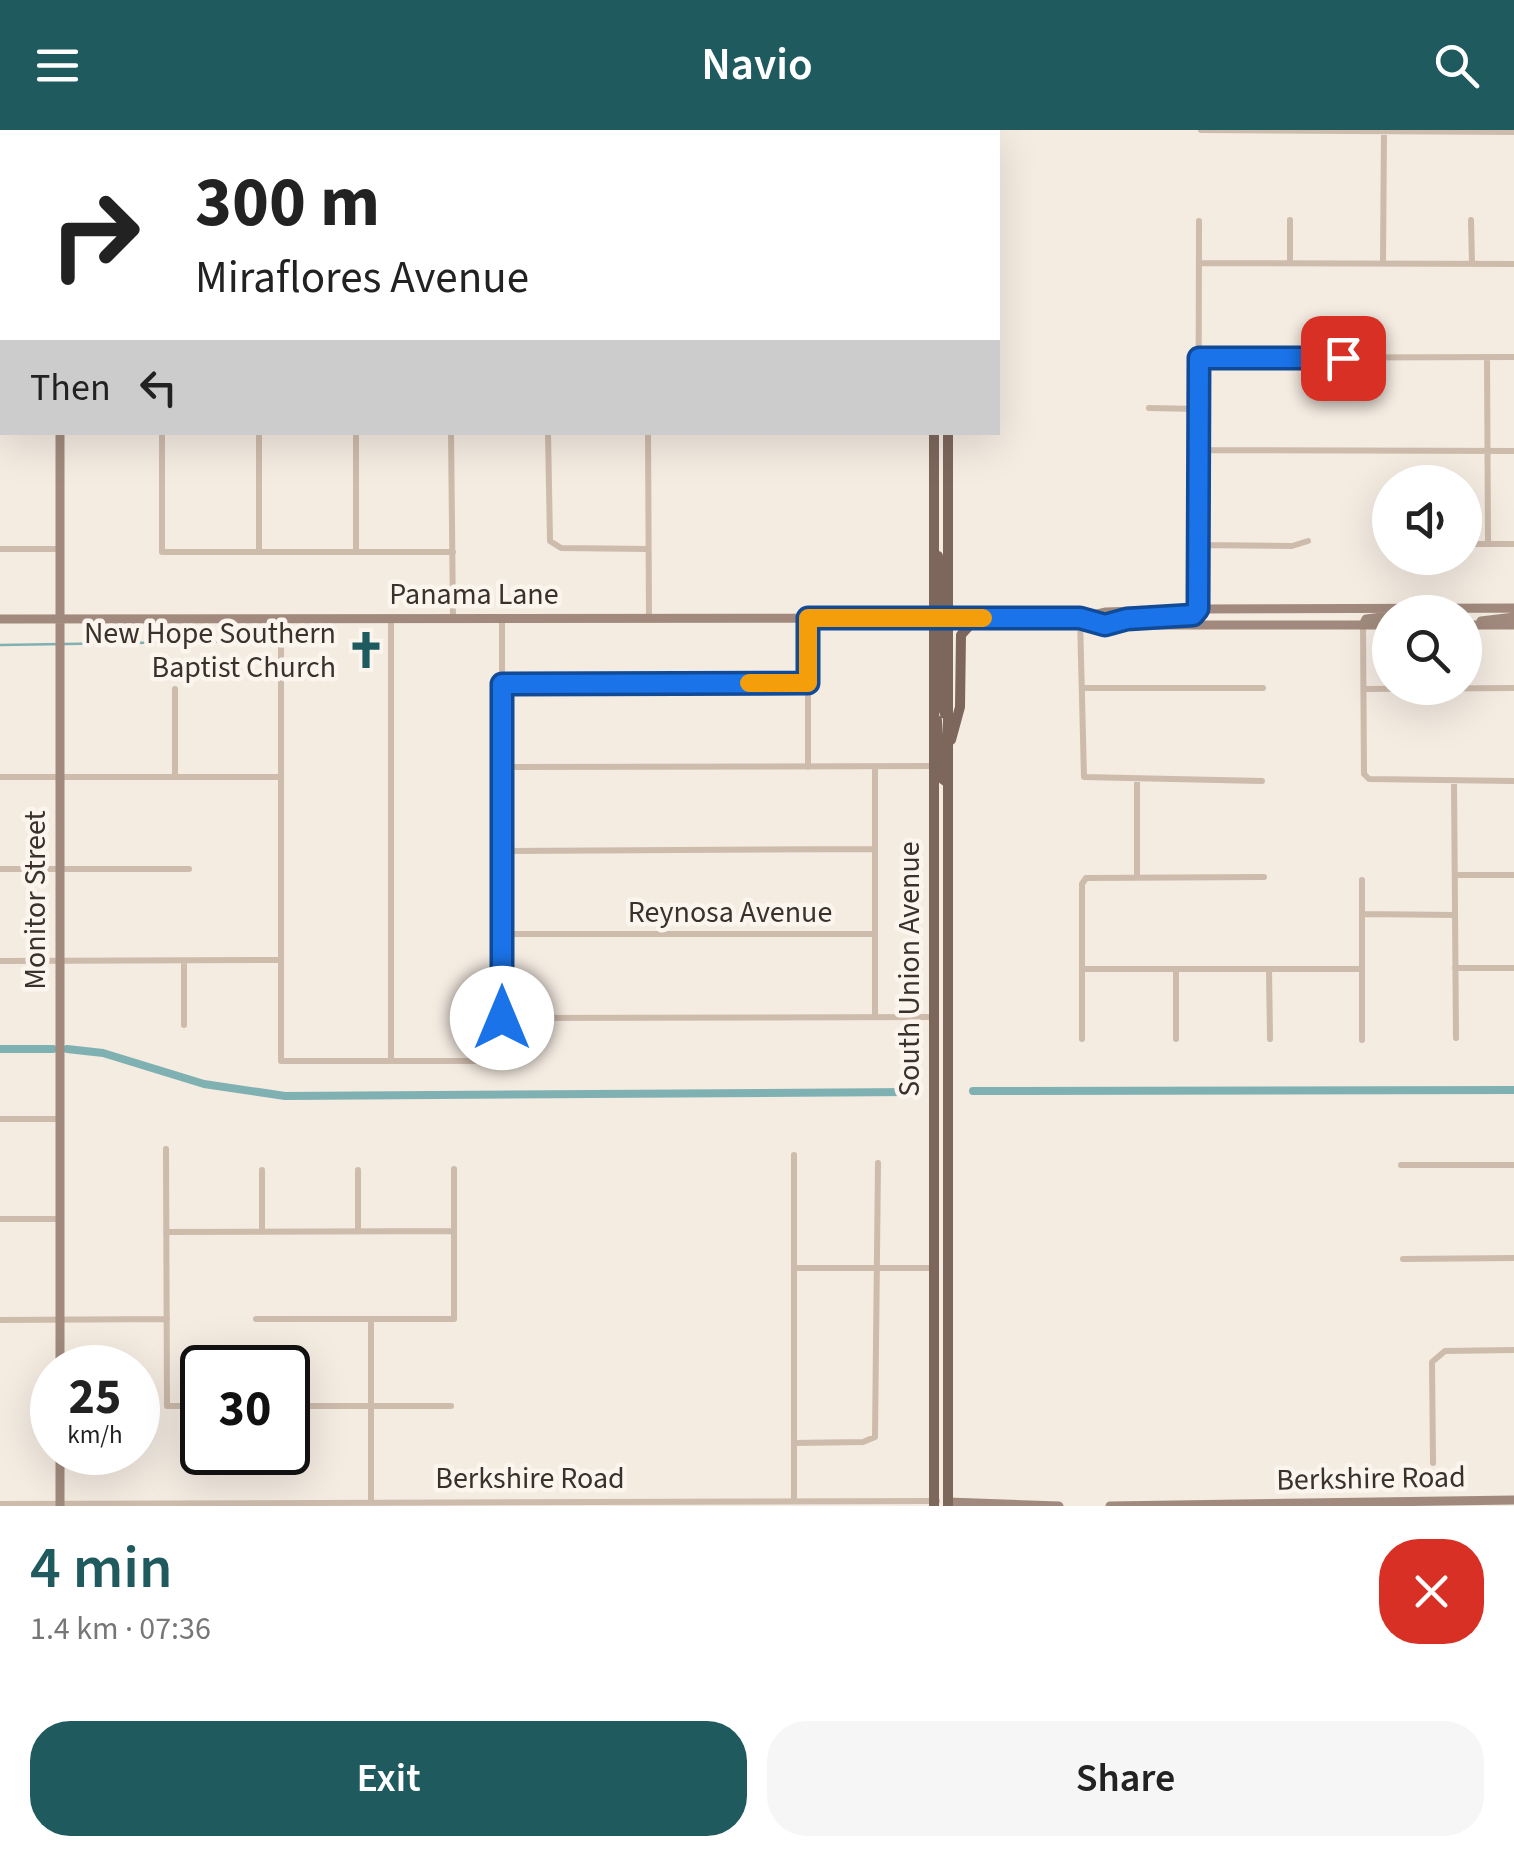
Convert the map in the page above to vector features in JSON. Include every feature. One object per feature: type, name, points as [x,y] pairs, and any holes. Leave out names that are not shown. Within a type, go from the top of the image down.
[{"type":"main road","name":"Monitor Street","points":[[60,435],[60,1345]]},
{"type":"main road","name":"South Union Avenue","points":[[934,435],[934,1503]]},
{"type":"main road","name":"South Union Avenue","points":[[948,435],[948,1504]]},
{"type":"main road","points":[[932,536],[942,612],[948,618]]},
{"type":"main road","points":[[1482,609],[1514,608]]},
{"type":"main road","points":[[1080,618],[1106,612],[1198,609],[1372,610]]},
{"type":"main road","points":[[1105,625],[1127,619],[1187,617],[1198,609]]},
{"type":"main road","points":[[933,618],[940,634],[941,702],[948,720]]},
{"type":"main road","points":[[948,746],[960,707],[961,635],[970,624],[991,618]]},
{"type":"main road","points":[[1080,618],[1105,625],[1372,625]]},
{"type":"main road","name":"Panama Lane","points":[[0,620],[1080,618]]},
{"type":"main road","points":[[1364,625],[1366,619],[1372,618]]},
{"type":"main road","points":[[1482,624],[1514,621]]},
{"type":"main road","points":[[933,710],[940,732],[941,778],[948,783]]},
{"type":"main road","points":[[60,1475],[60,1505]]},
{"type":"main road","name":"Berkshire Road","points":[[1110,1506],[1393,1505],[1514,1500]]},
{"type":"main road","name":"Berkshire Road","points":[[948,1504],[1059,1506]]},
{"type":"street","points":[[1201,131],[1514,132]]},
{"type":"street","points":[[1383,263],[1384,131]]},
{"type":"street","points":[[1290,220],[1290,263]]},
{"type":"street","points":[[1471,220],[1472,264]]},
{"type":"street","points":[[1198,609],[1199,222]]},
{"type":"street","points":[[1199,263],[1514,264]]},
{"type":"street","points":[[1487,357],[1488,544]]},
{"type":"street","points":[[1199,358],[1514,357]]},
{"type":"street","points":[[1149,408],[1199,409]]},
{"type":"street","points":[[162,435],[162,552],[453,552]]},
{"type":"street","points":[[259,435],[259,552]]},
{"type":"street","points":[[356,435],[356,552]]},
{"type":"street","points":[[451,435],[453,619]]},
{"type":"street","points":[[548,435],[550,541],[561,548],[648,550]]},
{"type":"street","points":[[648,435],[648,618]]},
{"type":"street","points":[[1199,450],[1514,451]]},
{"type":"street","points":[[1199,546],[1292,546],[1308,541]]},
{"type":"street","points":[[1482,544],[1514,544]]},
{"type":"street","points":[[0,549],[60,549]]},
{"type":"street","points":[[808,618],[808,767]]},
{"type":"street","points":[[1080,618],[1084,777],[1137,782],[1262,781]]},
{"type":"street","points":[[281,619],[281,1061],[502,1061],[502,619]]},
{"type":"street","points":[[391,619],[391,1061]]},
{"type":"street","points":[[1364,625],[1364,774],[1369,779],[1514,781]]},
{"type":"street","points":[[502,684],[808,683]]},
{"type":"street","points":[[1082,688],[1263,688]]},
{"type":"street","points":[[1364,689],[1514,688]]},
{"type":"street","points":[[175,690],[175,777]]},
{"type":"street","points":[[502,767],[934,766]]},
{"type":"street","points":[[875,767],[875,934]]},
{"type":"street","points":[[0,777],[281,777]]},
{"type":"street","points":[[1454,781],[1456,1038]]},
{"type":"street","points":[[1137,782],[1137,876]]},
{"type":"street","points":[[502,851],[874,849]]},
{"type":"street","points":[[0,869],[189,869]]},
{"type":"street","points":[[1455,875],[1514,875]]},
{"type":"street","points":[[1082,1039],[1082,884],[1086,878],[1264,876]]},
{"type":"street","points":[[1362,880],[1362,1040]]},
{"type":"street","points":[[1362,914],[1455,914]]},
{"type":"street","name":"Reynosa Avenue","points":[[502,934],[875,934],[875,1017]]},
{"type":"street","points":[[0,960],[281,960]]},
{"type":"street","points":[[184,960],[184,1025]]},
{"type":"street","points":[[1455,968],[1514,968]]},
{"type":"street","points":[[1082,969],[1362,970]]},
{"type":"street","points":[[1176,970],[1176,1039]]},
{"type":"street","points":[[1268,970],[1270,1039]]},
{"type":"street","points":[[502,1018],[934,1016]]},
{"type":"street","points":[[0,1119],[60,1119]]},
{"type":"street","points":[[166,1149],[167,1406],[180,1406]]},
{"type":"street","points":[[794,1155],[794,1501]]},
{"type":"street","points":[[794,1443],[863,1442],[874,1438],[878,1163]]},
{"type":"street","points":[[1401,1165],[1514,1165]]},
{"type":"street","points":[[262,1170],[262,1232]]},
{"type":"street","points":[[358,1170],[358,1232]]},
{"type":"street","points":[[256,1319],[454,1319],[454,1170]]},
{"type":"street","points":[[0,1220],[60,1219]]},
{"type":"street","points":[[166,1232],[454,1232]]},
{"type":"street","points":[[1402,1258],[1514,1258]]},
{"type":"street","points":[[794,1268],[934,1268]]},
{"type":"street","points":[[371,1319],[371,1503]]},
{"type":"street","points":[[0,1320],[166,1320]]},
{"type":"street","points":[[1433,1463],[1432,1362],[1439,1354],[1514,1350]]},
{"type":"street","points":[[310,1406],[451,1406]]},
{"type":"street","name":"Berkshire Road","points":[[0,1504],[948,1504]]},
{"type":"waterway","points":[[0,645],[263,641]]},
{"type":"waterway","points":[[0,1049],[53,1049]]},
{"type":"waterway","points":[[67,1049],[103,1053],[204,1084],[285,1096],[912,1092]]},
{"type":"waterway","points":[[973,1091],[1514,1090]]},
{"type":"slow traffic","points":[[749,683],[808,683],[808,618],[983,618]]},
{"type":"place","name":"New Hope Southern Baptist Church","points":[[366,650]]},
{"type":"route","points":[[502,1018],[502,684],[808,683],[808,618],[1080,618],[1105,625],[1127,619],[1193,615],[1198,609],[1199,358],[1343,358]]}]
